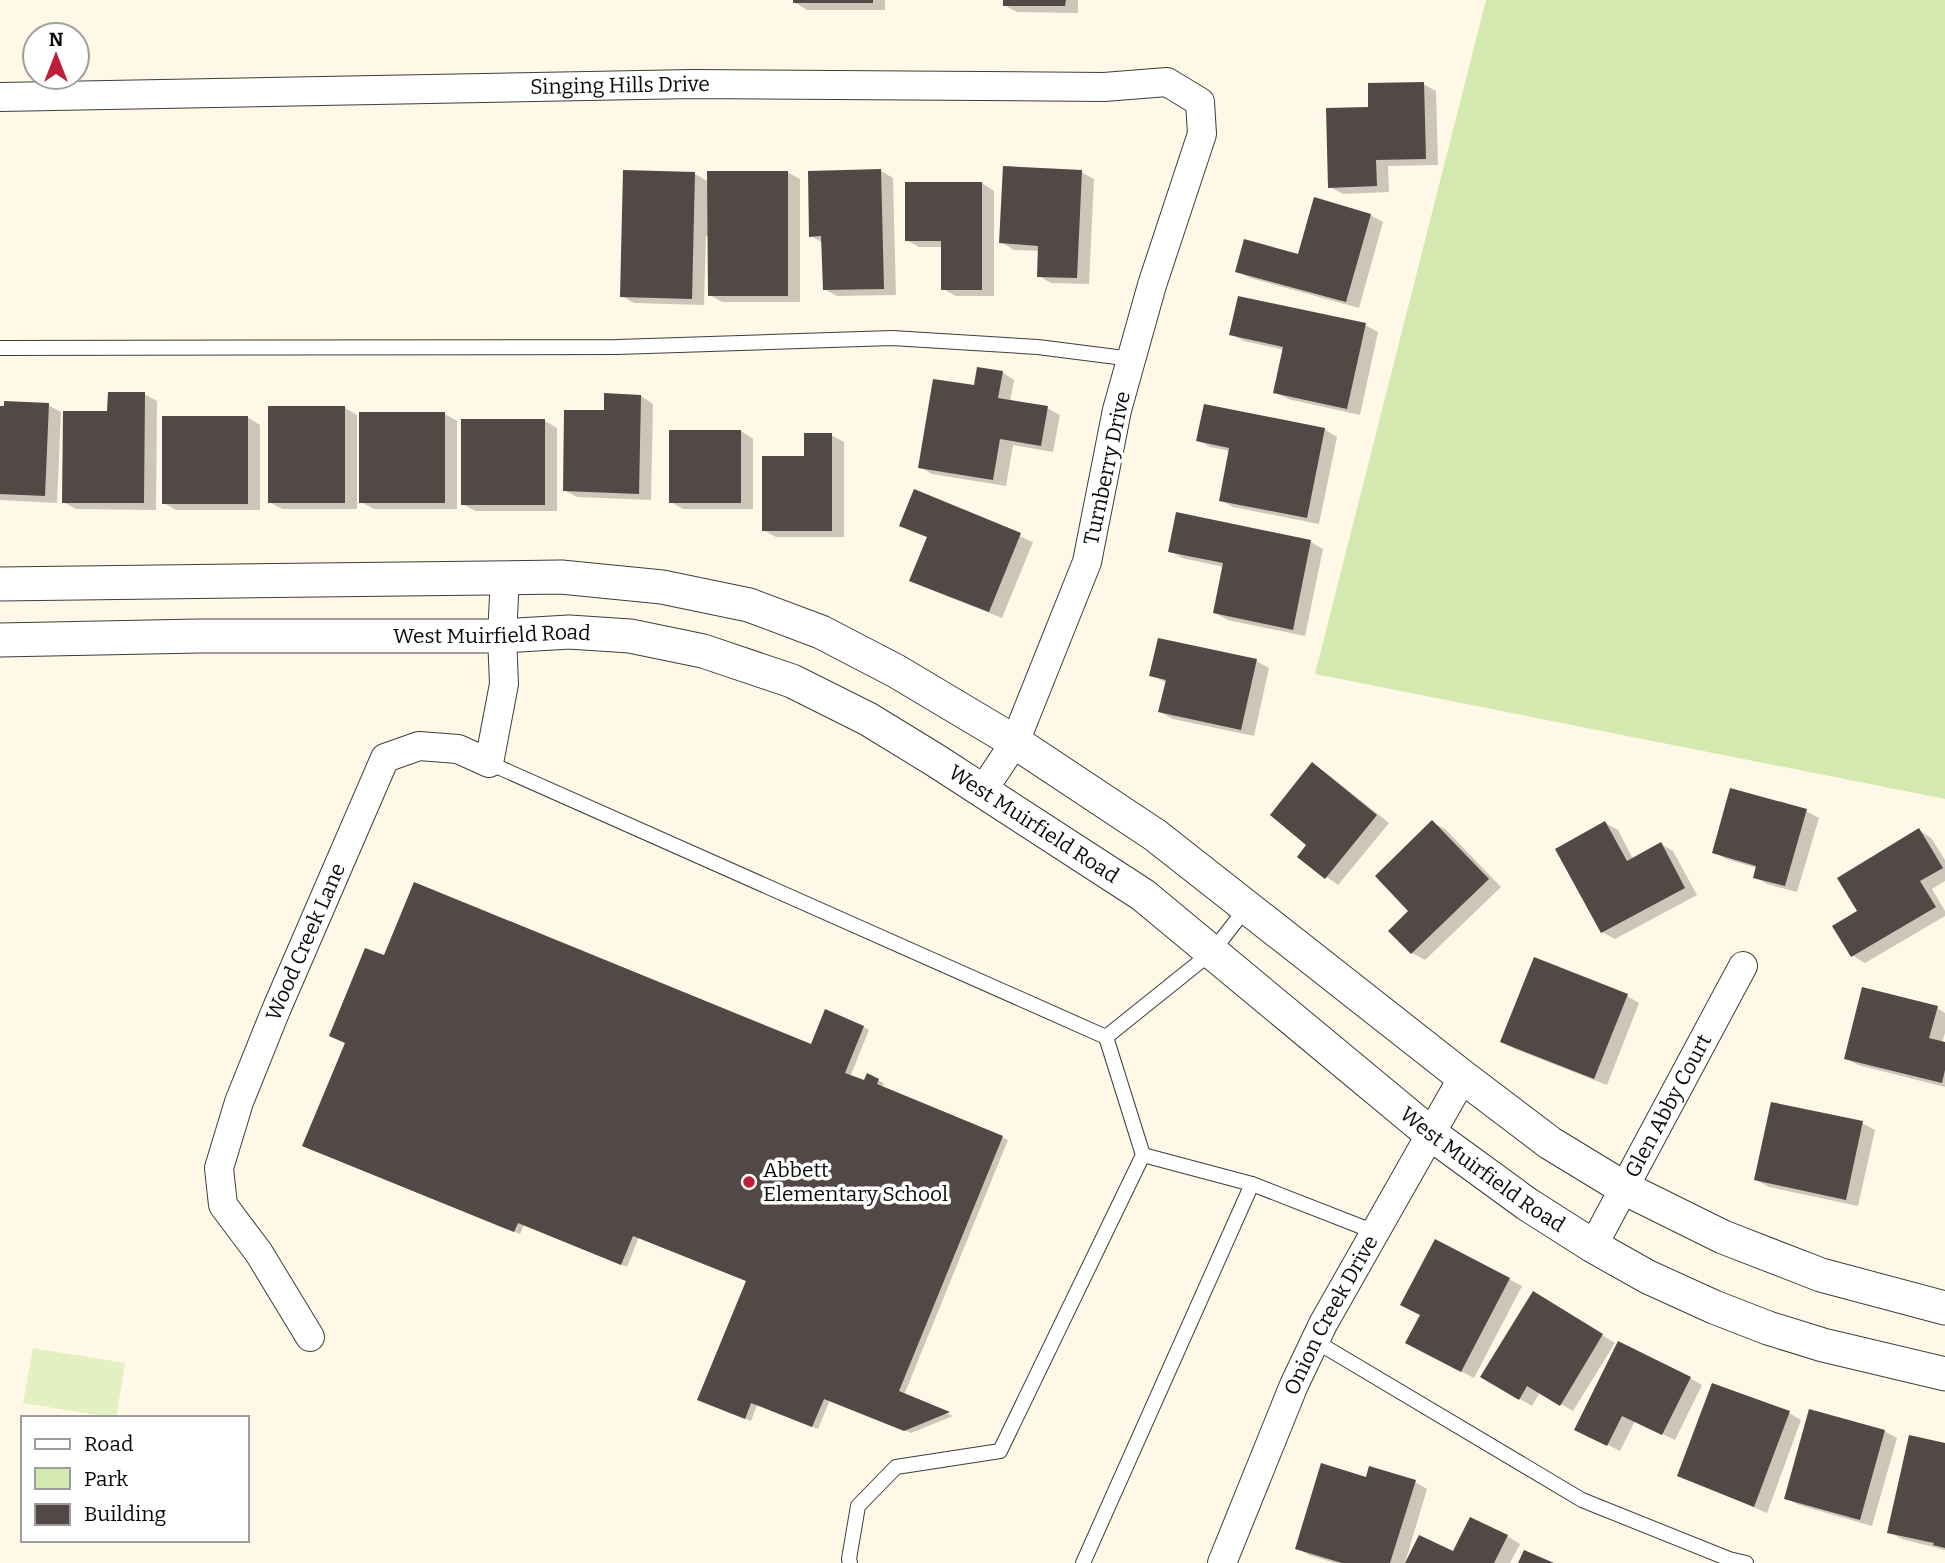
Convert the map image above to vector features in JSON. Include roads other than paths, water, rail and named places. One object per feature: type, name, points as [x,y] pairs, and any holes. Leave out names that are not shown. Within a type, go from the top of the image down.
[{"type":"street","name":"Singing Hills Drive","points":[[0,97],[679,84],[1104,87],[1167,82],[1200,102],[1202,134]]},
{"type":"street","name":"Turnberry Drive","points":[[982,790],[1015,741],[1087,562],[1117,410],[1152,285],[1202,134]]},
{"type":"street","points":[[489,763],[504,684],[502,636],[505,577]]},
{"type":"street","points":[[0,584],[561,577],[662,587],[749,605],[821,632],[896,671],[1015,741],[1155,835],[1550,1143],[1624,1188],[1723,1237],[1821,1275],[1945,1308]]},
{"type":"street","name":"West Muirfield Road","points":[[0,640],[200,636],[502,636],[569,632],[630,636],[703,651],[792,681],[857,713],[982,790],[1143,895],[1432,1134],[1527,1204],[1593,1246],[1648,1277],[1768,1328],[1822,1345],[1945,1374]]},
{"type":"street","name":"Wood Creek Lane","points":[[310,1337],[259,1253],[223,1205],[219,1168],[239,1102],[385,758],[419,746],[458,749],[489,763]]},
{"type":"street","name":"Glen Abby Court","points":[[1593,1246],[1743,966]]},
{"type":"street","name":"Onion Creek Drive","points":[[1222,1563],[1294,1385],[1315,1341],[1463,1077]]},
{"type":"lane","points":[[0,348],[617,347],[892,338],[1038,347],[1132,359]]},
{"type":"lane","points":[[489,763],[1106,1037],[1143,1155],[1000,1451],[896,1467],[858,1506],[850,1563]]},
{"type":"lane","points":[[1106,1037],[1212,952],[1247,907]]},
{"type":"lane","points":[[1143,1155],[1252,1184],[1375,1232]]},
{"type":"lane","points":[[1083,1563],[1252,1184]]},
{"type":"lane","points":[[1315,1341],[1582,1500],[1729,1559],[1746,1563]]},
{"type":"place","name":"Abbett Elementary School","points":[[749,1182]]}]
